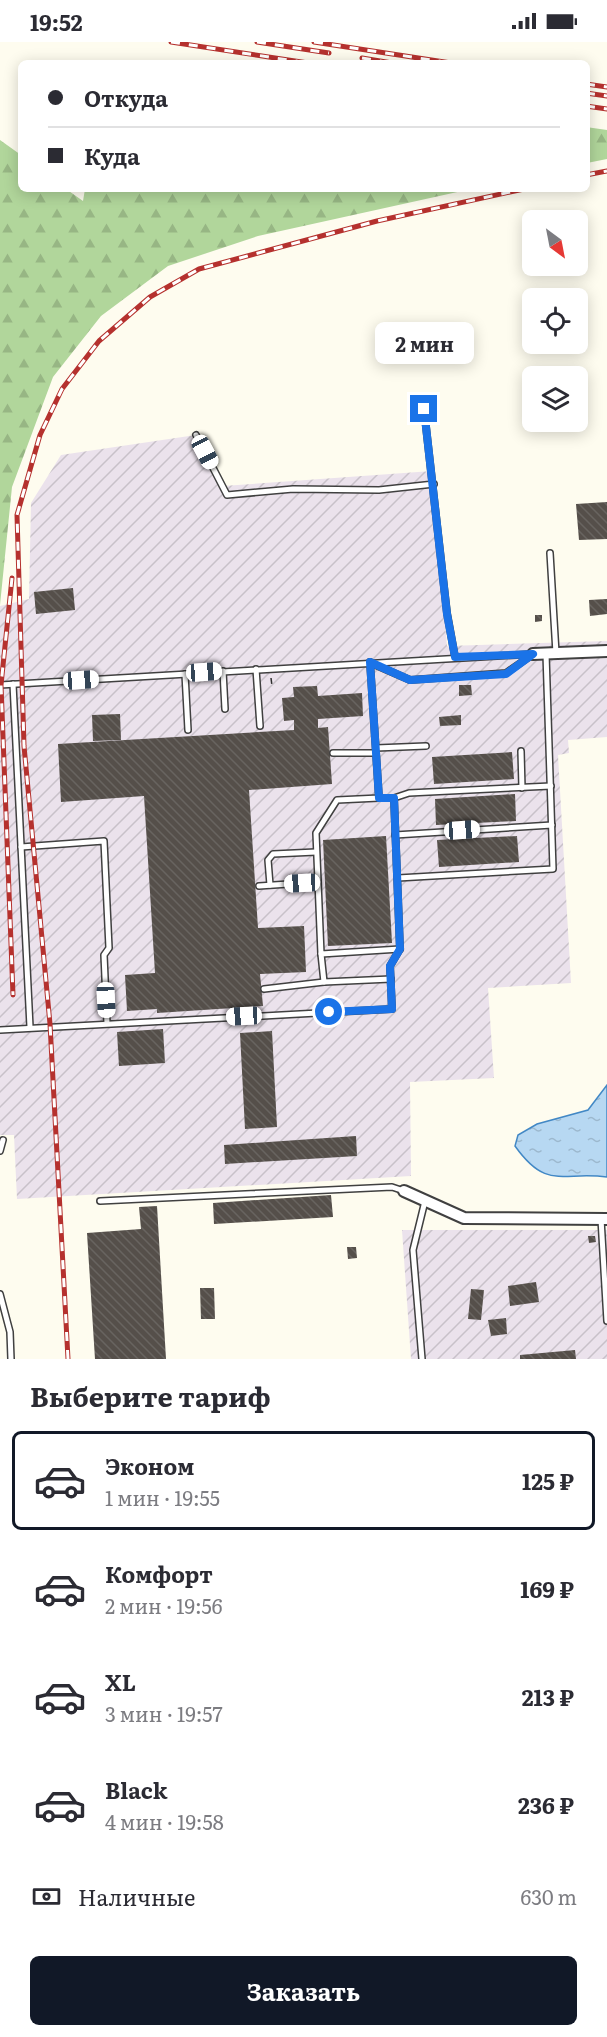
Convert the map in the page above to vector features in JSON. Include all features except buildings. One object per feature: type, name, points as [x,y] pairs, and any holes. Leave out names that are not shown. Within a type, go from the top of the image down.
[{"type":"street","points":[[533,654],[607,651]]},
{"type":"street","points":[[404,1191],[464,1218],[604,1219]]},
{"type":"lane","points":[[424,409],[447,614],[455,657]]},
{"type":"lane","points":[[196,435],[227,495],[293,489],[378,490],[434,484]]},
{"type":"lane","points":[[398,878],[553,869],[550,553]]},
{"type":"lane","points":[[0,685],[533,654]]},
{"type":"lane","points":[[370,662],[410,680],[506,674],[533,654]]},
{"type":"lane","points":[[370,662],[379,798]]},
{"type":"lane","points":[[256,669],[260,726]]},
{"type":"lane","points":[[223,671],[225,709]]},
{"type":"lane","points":[[184,674],[188,730]]},
{"type":"lane","points":[[12,684],[30,1027]]},
{"type":"lane","points":[[333,753],[426,746]]},
{"type":"lane","points":[[521,751],[522,788]]},
{"type":"lane","points":[[324,982],[316,832],[337,800],[394,798],[409,793],[551,786]]},
{"type":"lane","points":[[0,1030],[392,1009],[390,966],[400,949],[394,798]]},
{"type":"lane","points":[[395,835],[552,825]]},
{"type":"lane","points":[[21,847],[104,841],[109,948],[104,955],[107,1023]]},
{"type":"lane","points":[[270,885],[268,860],[273,854],[316,852]]},
{"type":"lane","points":[[259,886],[318,882]]},
{"type":"lane","points":[[321,954],[400,949]]},
{"type":"lane","points":[[264,989],[324,982],[390,979]]},
{"type":"lane","points":[[0,1151],[3,1140]]},
{"type":"lane","points":[[100,1201],[392,1187],[404,1191]]},
{"type":"lane","points":[[422,1359],[413,1250],[425,1201]]},
{"type":"lane","points":[[604,1219],[607,1321]]},
{"type":"lane","points":[[0,1294],[10,1332],[11,1359]]},
{"type":"shaded area","points":[[196,435],[223,486],[432,471],[447,646],[607,641],[607,737],[568,740],[569,753],[558,755],[571,983],[488,988],[494,1078],[410,1082],[411,1176],[17,1199],[14,1135],[0,1135],[0,606],[29,599],[31,503],[61,455]]},
{"type":"shaded area","points":[[402,1230],[607,1230],[607,1359],[411,1359]]},
{"type":"green space","points":[[590,128],[607,130],[607,159],[590,162]]},
{"type":"green space","points":[[0,140],[18,153],[18,192],[70,192],[83,201],[84,192],[457,192],[258,236],[168,266],[101,316],[53,377],[12,487],[0,605]]},
{"type":"water","points":[[607,1085],[607,1177],[546,1174],[526,1160],[515,1146],[518,1135],[537,1124],[588,1110]]},
{"type":"railway","points":[[171,42],[288,60]]},
{"type":"railway","points":[[257,42],[329,53]]},
{"type":"railway","points":[[314,42],[431,60]]},
{"type":"railway","points":[[362,58],[374,60]]},
{"type":"railway","points":[[590,85],[607,87]]},
{"type":"railway","points":[[590,94],[607,96]]},
{"type":"railway","points":[[590,107],[607,109]]},
{"type":"railway","points":[[590,174],[607,171]]},
{"type":"railway","points":[[68,1359],[50,1024],[24,746],[17,515],[40,435],[62,389],[99,341],[150,297],[199,269],[377,221],[510,192]]},
{"type":"railway","points":[[12,578],[1,685],[13,995]]},
{"type":"route","points":[[329,1012],[392,1009],[390,966],[400,949],[394,798],[379,798],[370,662],[410,680],[506,674],[533,654],[455,657],[447,614],[424,409]]}]
